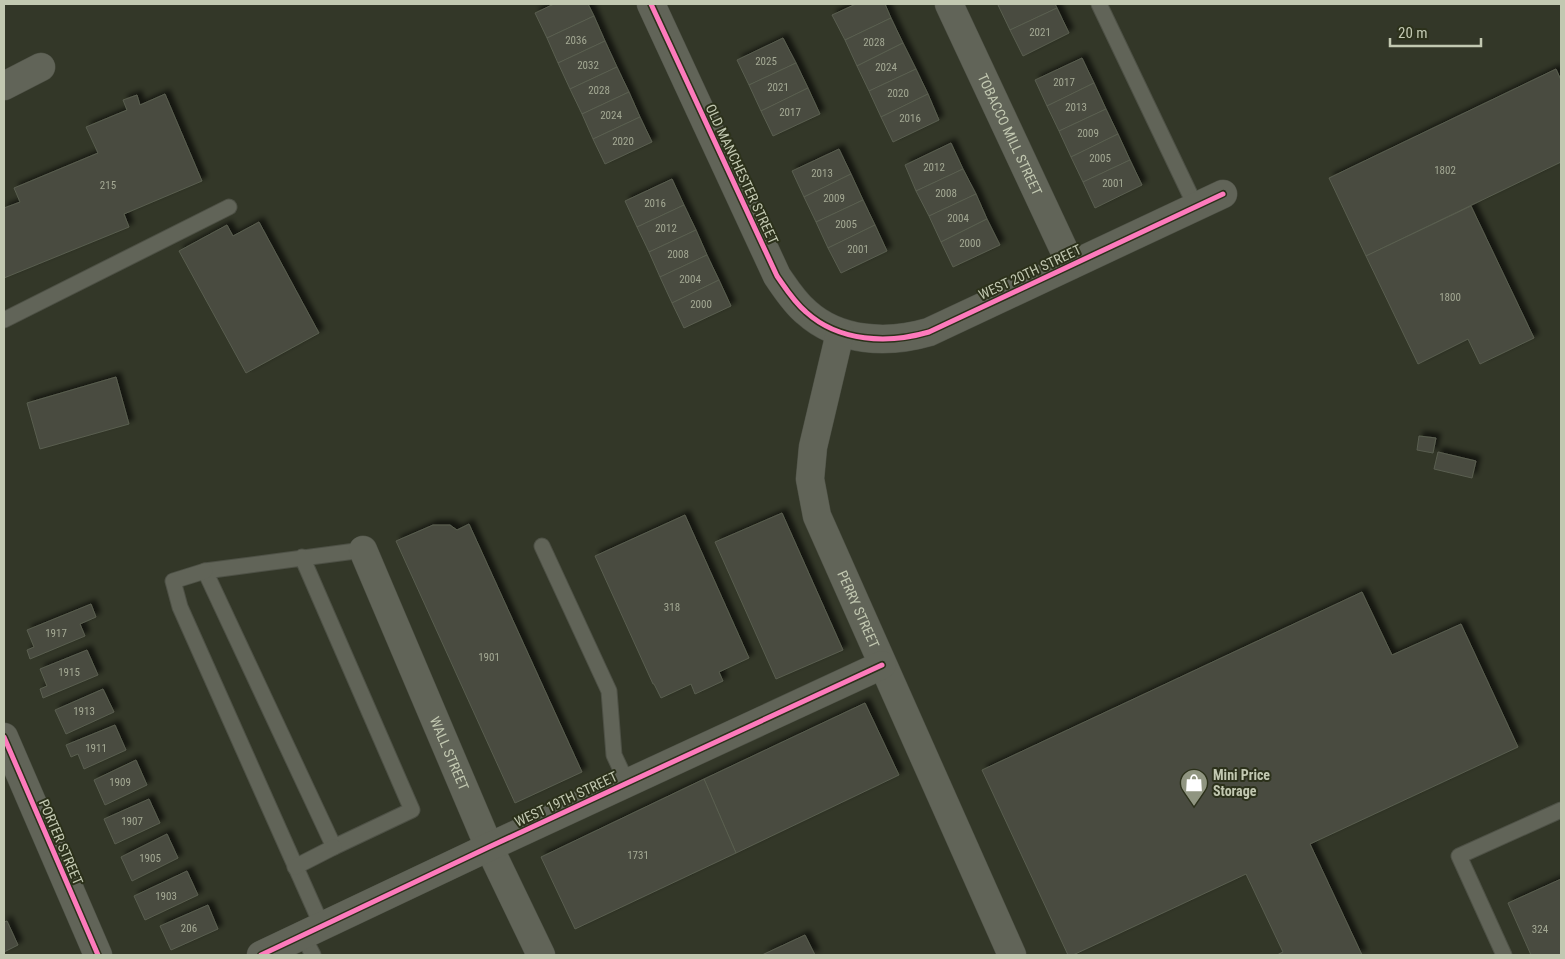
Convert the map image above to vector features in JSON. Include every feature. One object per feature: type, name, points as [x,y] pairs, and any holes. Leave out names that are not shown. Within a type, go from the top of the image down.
[{"type":"street","name":"OLD MANCHESTER STREET","points":[[651,4],[777,276],[791,296],[806,312],[840,333]]},
{"type":"street","name":"TOBACCO MILL STREET","points":[[949,4],[1071,265]]},
{"type":"street","points":[[4,86],[41,67]]},
{"type":"street","name":"WEST 20TH STREET","points":[[840,333],[878,339],[912,337],[929,332],[1223,194]]},
{"type":"street","name":"PERRY STREET","points":[[840,333],[813,446],[810,479],[817,516],[1012,955]]},
{"type":"street","name":"WALL STREET","points":[[363,550],[489,847],[541,955]]},
{"type":"street","name":"WEST 19TH STREET","points":[[261,955],[313,939],[489,847],[882,665]]},
{"type":"street","name":"PORTER STREET","points":[[4,737],[98,955]]},
{"type":"lane","points":[[1100,4],[1196,207]]},
{"type":"lane","points":[[4,320],[229,207]]},
{"type":"lane","points":[[542,546],[609,691],[614,755],[627,783]]},
{"type":"lane","points":[[313,939],[295,867],[180,607],[173,581],[205,571],[363,550]]},
{"type":"lane","points":[[295,867],[412,810],[302,557]]},
{"type":"lane","points":[[205,571],[334,848]]},
{"type":"lane","points":[[1504,955],[1459,856],[1561,810]]},
{"type":"building","points":[[554,4],[588,4],[594,16],[547,38],[535,13]]},
{"type":"building","points":[[856,4],[885,4],[891,18],[845,40],[832,15]]},
{"type":"building","points":[[1055,4],[1057,8],[1010,30],[998,5]]},
{"type":"building","points":[[1057,8],[1069,33],[1023,56],[1010,30]]},
{"type":"building","points":[[594,16],[605,41],[558,63],[547,38]]},
{"type":"building","points":[[891,18],[903,43],[857,66],[845,40]]},
{"type":"building","points":[[783,38],[796,63],[749,85],[737,60]]},
{"type":"building","points":[[605,41],[617,67],[570,89],[558,63]]},
{"type":"building","points":[[903,43],[916,69],[869,91],[857,66]]},
{"type":"building","points":[[1082,58],[1094,83],[1047,106],[1035,80]]},
{"type":"building","points":[[796,63],[808,88],[761,111],[749,85]]},
{"type":"building","points":[[617,67],[629,92],[582,114],[570,89]]},
{"type":"building","points":[[916,69],[928,94],[881,117],[869,91]]},
{"type":"building","points":[[1556,69],[1561,80],[1561,162],[1366,256],[1329,178]]},
{"type":"building","points":[[1094,83],[1106,109],[1059,131],[1047,106]]},
{"type":"building","points":[[808,88],[820,114],[773,136],[761,111]]},
{"type":"building","points":[[629,92],[640,117],[593,139],[582,114]]},
{"type":"building","points":[[165,94],[202,181],[124,214],[129,227],[4,278],[4,208],[20,202],[14,188],[98,153],[86,127],[127,110],[123,100],[137,95],[140,105]]},
{"type":"building","points":[[928,94],[939,120],[893,142],[881,117]]},
{"type":"building","points":[[1106,109],[1118,134],[1071,157],[1059,131]]},
{"type":"building","points":[[640,117],[652,142],[605,164],[593,139]]},
{"type":"building","points":[[1118,134],[1130,160],[1083,182],[1071,157]]},
{"type":"building","points":[[951,143],[963,169],[916,191],[905,165]]},
{"type":"building","points":[[839,149],[851,174],[804,197],[792,171]]},
{"type":"building","points":[[1130,160],[1142,185],[1095,208],[1083,182]]},
{"type":"building","points":[[963,169],[976,194],[929,216],[916,191]]},
{"type":"building","points":[[851,174],[863,200],[816,222],[804,197]]},
{"type":"building","points":[[672,179],[684,205],[637,227],[625,201]]},
{"type":"building","points":[[976,194],[987,219],[941,242],[929,216]]},
{"type":"building","points":[[863,200],[875,225],[828,248],[816,222]]},
{"type":"building","points":[[684,205],[696,230],[649,252],[637,227]]},
{"type":"building","points":[[1471,206],[1534,338],[1480,364],[1468,339],[1418,364],[1366,256]]},
{"type":"building","points":[[987,219],[1000,245],[953,267],[941,242]]},
{"type":"building","points":[[259,222],[319,333],[246,373],[179,251],[227,225],[233,236]]},
{"type":"building","points":[[875,225],[887,251],[841,273],[828,248]]},
{"type":"building","points":[[696,230],[707,255],[660,277],[649,252]]},
{"type":"building","points":[[707,255],[719,280],[672,303],[660,277]]},
{"type":"building","points":[[719,280],[731,306],[684,328],[672,303]]},
{"type":"building","points":[[116,377],[129,424],[40,449],[27,403]]},
{"type":"building","points":[[1419,436],[1436,438],[1433,453],[1417,450]]},
{"type":"building","points":[[1438,452],[1476,461],[1472,478],[1434,469]]},
{"type":"building","points":[[782,513],[843,650],[776,679],[715,542]]},
{"type":"building","points":[[685,515],[749,658],[719,672],[723,681],[695,694],[691,684],[661,698],[595,556]]},
{"type":"building","points":[[469,524],[582,772],[515,803],[396,541],[433,525],[450,525],[457,530]]},
{"type":"building","name":"Mini Price Storage","points":[[1362,592],[1392,655],[1461,624],[1518,747],[1310,844],[1362,955],[1277,955],[1283,952],[1246,874],[1073,955],[1068,955],[982,770]]},
{"type":"building","points":[[91,604],[96,617],[80,624],[85,636],[30,659],[27,650],[34,647],[27,630]]},
{"type":"building","points":[[87,650],[98,675],[43,698],[40,689],[47,686],[40,669]]},
{"type":"building","points":[[103,689],[114,712],[66,734],[55,710]]},
{"type":"building","points":[[865,703],[899,775],[736,853],[704,779]]},
{"type":"building","points":[[115,725],[126,750],[84,769],[78,754],[71,757],[66,745]]},
{"type":"building","points":[[136,760],[147,785],[105,805],[94,780]]},
{"type":"building","points":[[704,779],[736,853],[575,929],[541,857]]},
{"type":"building","points":[[149,799],[160,823],[115,844],[104,819]]},
{"type":"building","points":[[167,834],[178,858],[132,881],[121,857]]},
{"type":"building","points":[[187,871],[198,895],[145,920],[134,896]]},
{"type":"building","points":[[1561,879],[1561,955],[1531,955],[1508,903]]},
{"type":"building","points":[[208,905],[218,929],[171,950],[160,926]]},
{"type":"building","points":[[7,921],[18,945],[4,952],[4,922]]},
{"type":"building","points":[[805,935],[815,955],[762,955]]},
{"type":"cycle path","points":[[651,4],[777,276],[794,300],[806,312],[819,322],[849,335],[881,339],[913,336],[929,332],[1223,194]]},
{"type":"cycle path","points":[[261,955],[882,665]]},
{"type":"cycle path","points":[[4,737],[98,955]]},
{"type":"place","name":"Mini Price Storage","points":[[1194,807]]}]
